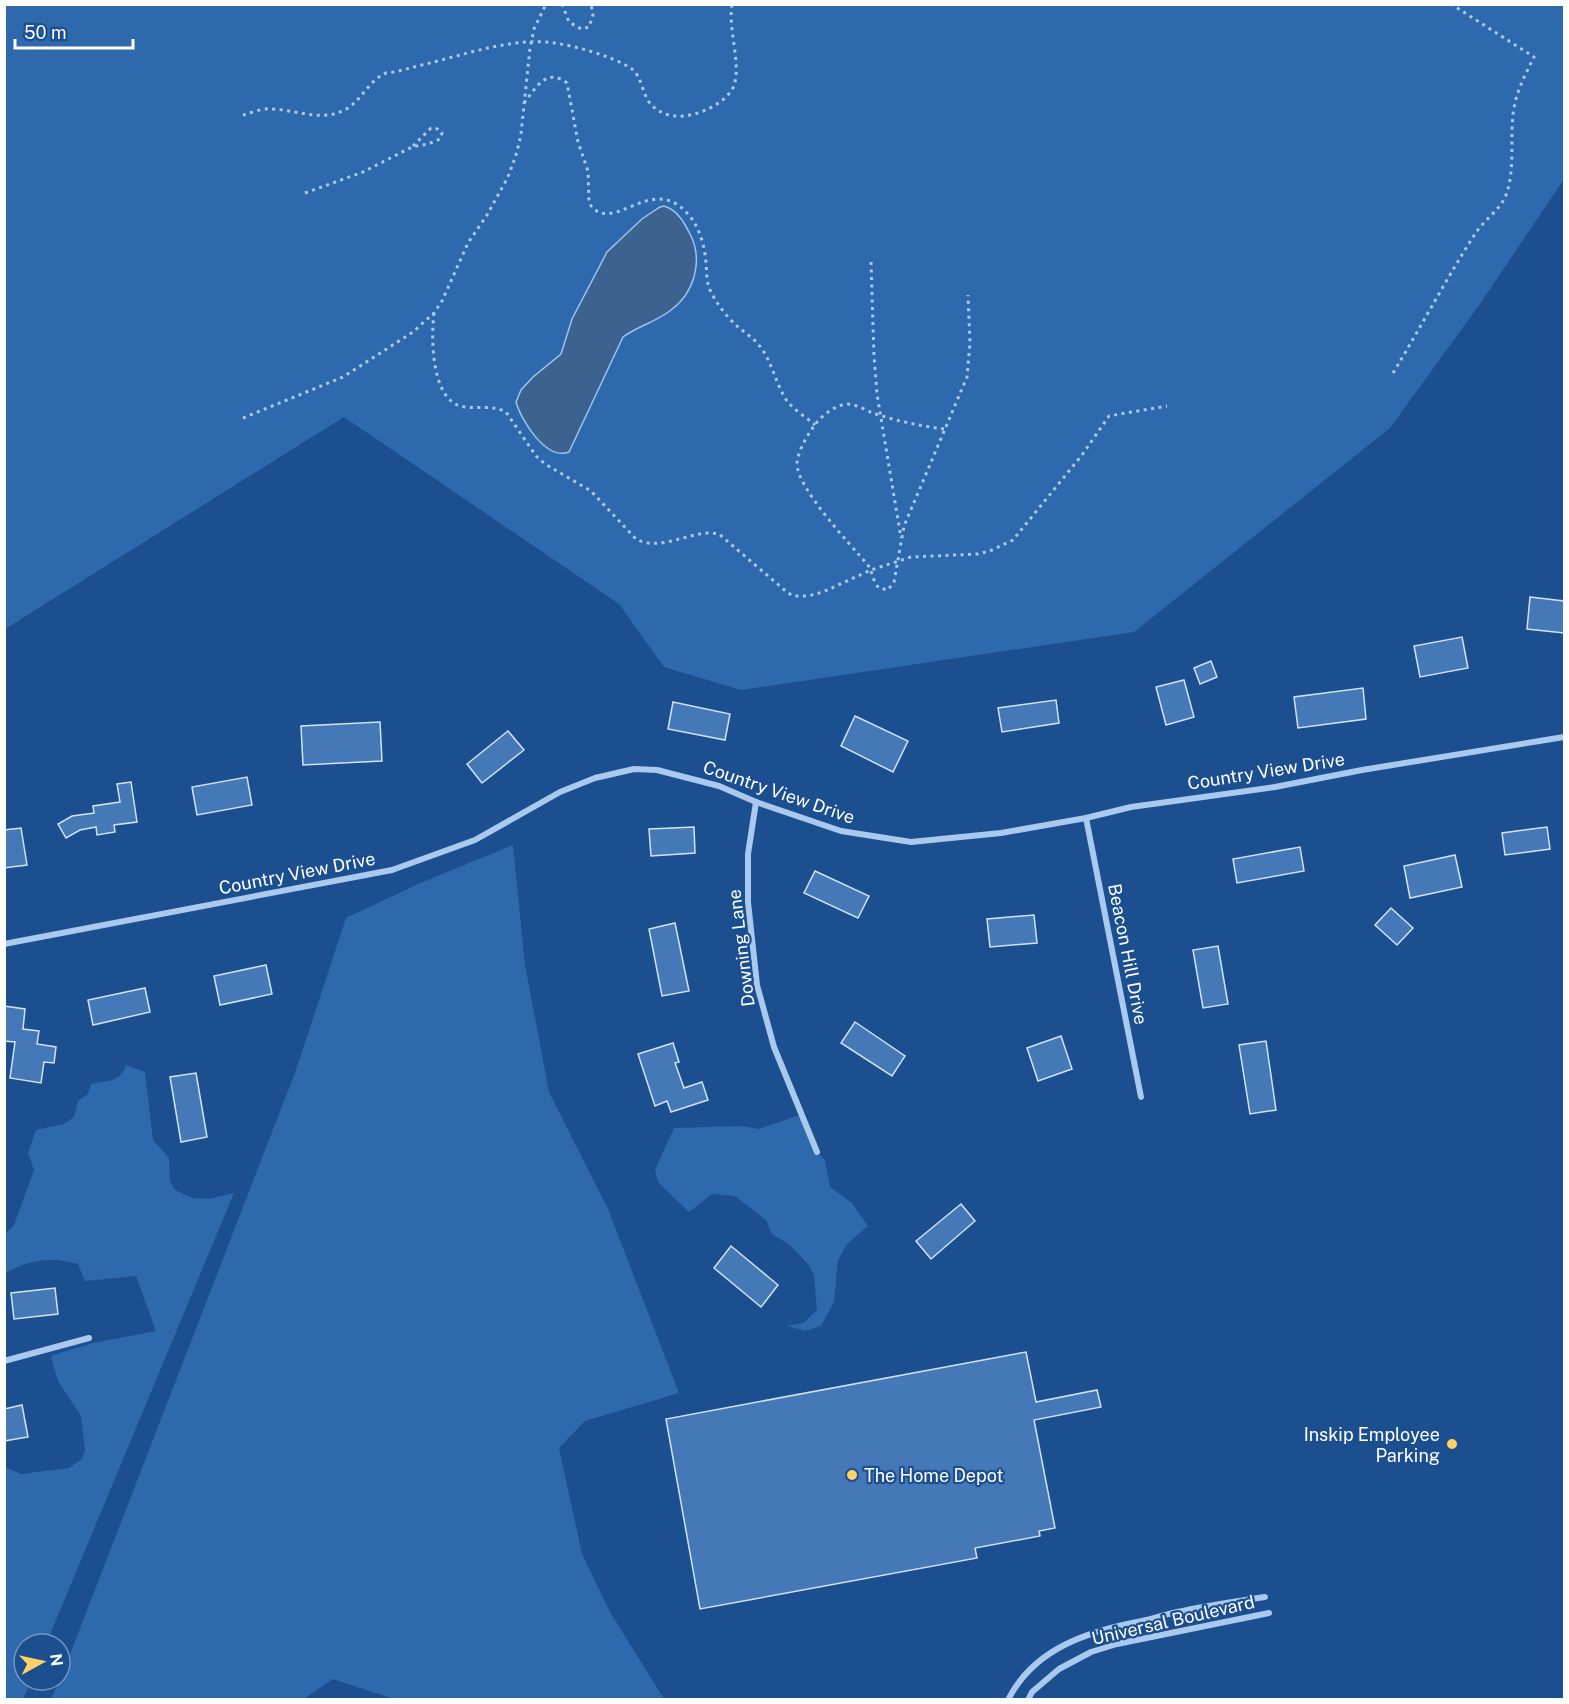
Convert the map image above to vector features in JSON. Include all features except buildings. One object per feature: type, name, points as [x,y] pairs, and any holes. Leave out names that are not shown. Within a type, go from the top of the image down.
[{"type":"street","name":"Country View Drive","points":[[4,944],[392,870],[475,840],[560,792],[614,772],[634,769],[657,770],[719,786],[756,802],[841,831],[911,842],[991,834],[1086,818],[1131,807],[1275,787],[1362,770],[1564,737]]},
{"type":"street","name":"Downing Lane","points":[[756,802],[748,854],[748,902],[757,985],[774,1047],[817,1152]]},
{"type":"street","name":"Beacon Hill Drive","points":[[1086,818],[1141,1097]]},
{"type":"street","points":[[4,1361],[89,1338]]},
{"type":"street","name":"Universal Boulevard","points":[[1008,1700],[1015,1686],[1035,1663],[1065,1644],[1086,1635],[1180,1611],[1265,1596]]},
{"type":"street","name":"Universal Boulevard","points":[[1028,1700],[1032,1692],[1059,1669],[1091,1652],[1117,1644],[1269,1613]]},
{"type":"path","points":[[243,418],[343,376],[413,332],[434,313],[442,301],[468,243],[508,177],[519,143],[534,29],[546,4]]},
{"type":"path","points":[[562,4],[569,22],[581,29],[589,27],[591,23],[591,4]]},
{"type":"path","points":[[243,115],[269,108],[317,114],[338,113],[354,104],[375,79],[386,73],[532,40],[558,43],[584,50],[631,67],[651,106],[668,115],[679,117],[712,107],[722,102],[731,93],[736,72],[730,21],[732,4]]},
{"type":"path","points":[[1393,373],[1480,225],[1506,198],[1511,166],[1514,109],[1517,95],[1534,57],[1451,4]]},
{"type":"path","points":[[523,105],[543,80],[556,77],[567,83],[578,142],[588,171],[589,203],[596,210],[619,212],[658,197],[675,202],[688,213],[694,222],[704,251],[710,290],[733,322],[758,344],[787,400],[814,425]]},
{"type":"path","points":[[305,193],[363,172],[412,147],[440,139],[442,133],[438,129],[431,128],[412,147]]},
{"type":"path","points":[[871,262],[874,356],[880,415],[902,542]]},
{"type":"path","points":[[945,429],[925,427],[850,404],[841,405],[814,425],[799,453],[797,465],[801,480],[871,570],[876,586],[888,590],[894,582],[904,526],[967,377],[970,343],[968,295]]},
{"type":"path","points":[[434,313],[433,339],[437,374],[442,389],[458,405],[500,409],[506,412],[536,456],[545,464],[591,491],[636,539],[650,542],[683,539],[705,532],[719,534],[788,593],[800,597],[823,592],[871,570],[899,561],[933,555],[978,554],[1013,540],[1082,455],[1109,416],[1167,406]]},
{"type":"shaded area","points":[[5,5],[1564,5],[1564,179],[1480,304],[1390,428],[1134,632],[741,690],[664,667],[619,604],[344,417],[5,629]]},
{"type":"shaded area","points":[[664,206],[680,218],[695,246],[696,266],[691,286],[686,295],[671,310],[623,337],[569,452],[552,451],[543,445],[523,419],[516,402],[521,390],[561,354],[572,319],[607,252],[642,219]]},
{"type":"shaded area","points":[[513,845],[525,965],[549,1092],[608,1209],[679,1393],[585,1421],[559,1448],[582,1554],[610,1612],[664,1699],[394,1699],[333,1679],[304,1699],[51,1699],[54,1692],[72,1692],[72,1649],[296,1070],[346,918],[418,884]]},
{"type":"shaded area","points":[[126,1065],[145,1072],[153,1140],[169,1158],[170,1181],[175,1190],[192,1198],[209,1199],[234,1193],[51,1632],[12,1632],[12,1692],[26,1692],[23,1699],[5,1699],[5,1465],[21,1474],[69,1468],[82,1459],[85,1450],[81,1416],[58,1381],[51,1358],[53,1355],[93,1343],[156,1331],[136,1276],[85,1281],[78,1264],[58,1260],[32,1262],[5,1273],[6,1233],[14,1225],[34,1170],[28,1153],[36,1130],[64,1124],[74,1117],[78,1101],[88,1094],[91,1084],[117,1078]]},
{"type":"shaded area","points":[[800,1115],[817,1152],[825,1160],[830,1187],[852,1203],[868,1226],[847,1244],[838,1260],[834,1302],[821,1326],[805,1331],[787,1326],[803,1323],[817,1310],[814,1276],[809,1265],[790,1245],[772,1234],[766,1220],[735,1196],[712,1194],[689,1212],[658,1182],[655,1170],[674,1128],[740,1126],[759,1129]]},
{"type":"place","name":"Inskip Employee Parking","points":[[1452,1444]]},
{"type":"place","name":"The Home Depot","points":[[852,1475]]}]
